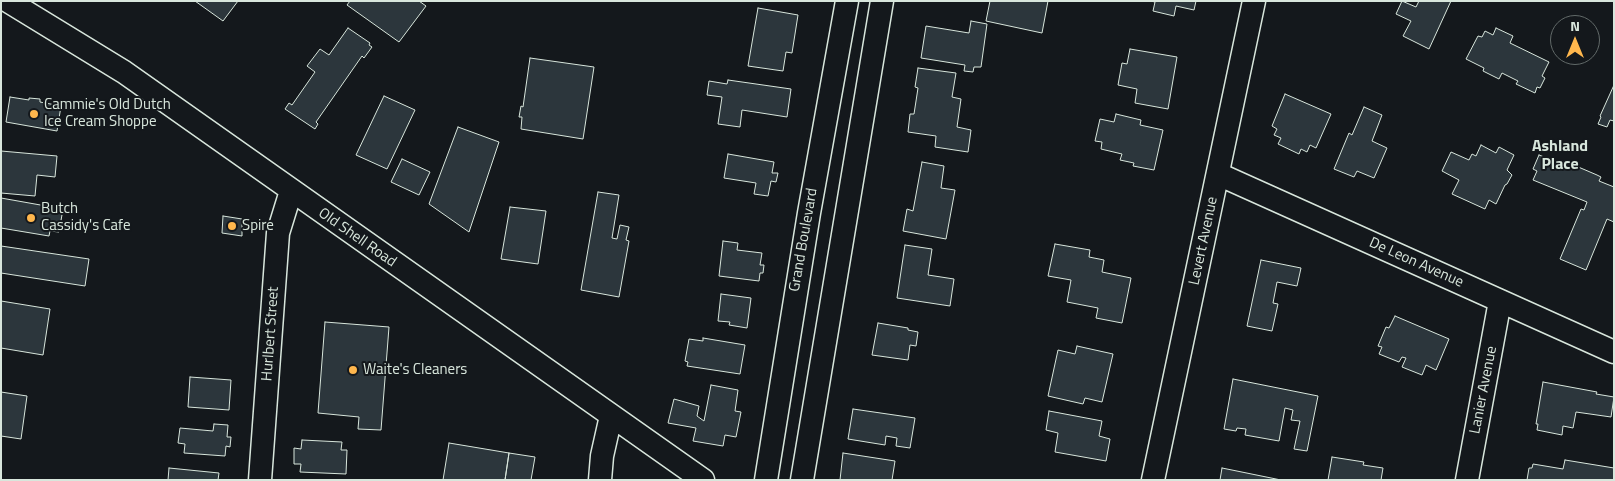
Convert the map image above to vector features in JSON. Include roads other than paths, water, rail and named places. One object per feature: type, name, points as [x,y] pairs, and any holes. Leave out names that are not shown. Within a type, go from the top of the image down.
[{"type":"street","name":"Old Shell Road","points":[[8,1],[124,72],[703,480]]},
{"type":"street","name":"Grand Boulevard","points":[[766,480],[807,220],[847,1]]},
{"type":"street","points":[[802,480],[882,1]]},
{"type":"street","name":"Levert Avenue","points":[[1153,480],[1254,1]]},
{"type":"street","name":"De Leon Avenue","points":[[1218,174],[1614,352]]},
{"type":"street","name":"Hurlbert Street","points":[[260,480],[278,233],[291,191]]},
{"type":"street","name":"Lanier Avenue","points":[[1467,480],[1500,301]]},
{"type":"street","points":[[600,480],[602,456],[611,416]]},
{"type":"place","name":"Cammie's Old Dutch Ice Cream Shoppe","points":[[34,114]]},
{"type":"place","name":"Butch Cassidy's Cafe","points":[[31,218]]},
{"type":"place","name":"Spire","points":[[232,226]]},
{"type":"place","name":"Waite's Cleaners","points":[[353,370]]},
{"type":"district","name":"Ashland Place","points":[[1560,156]]}]
